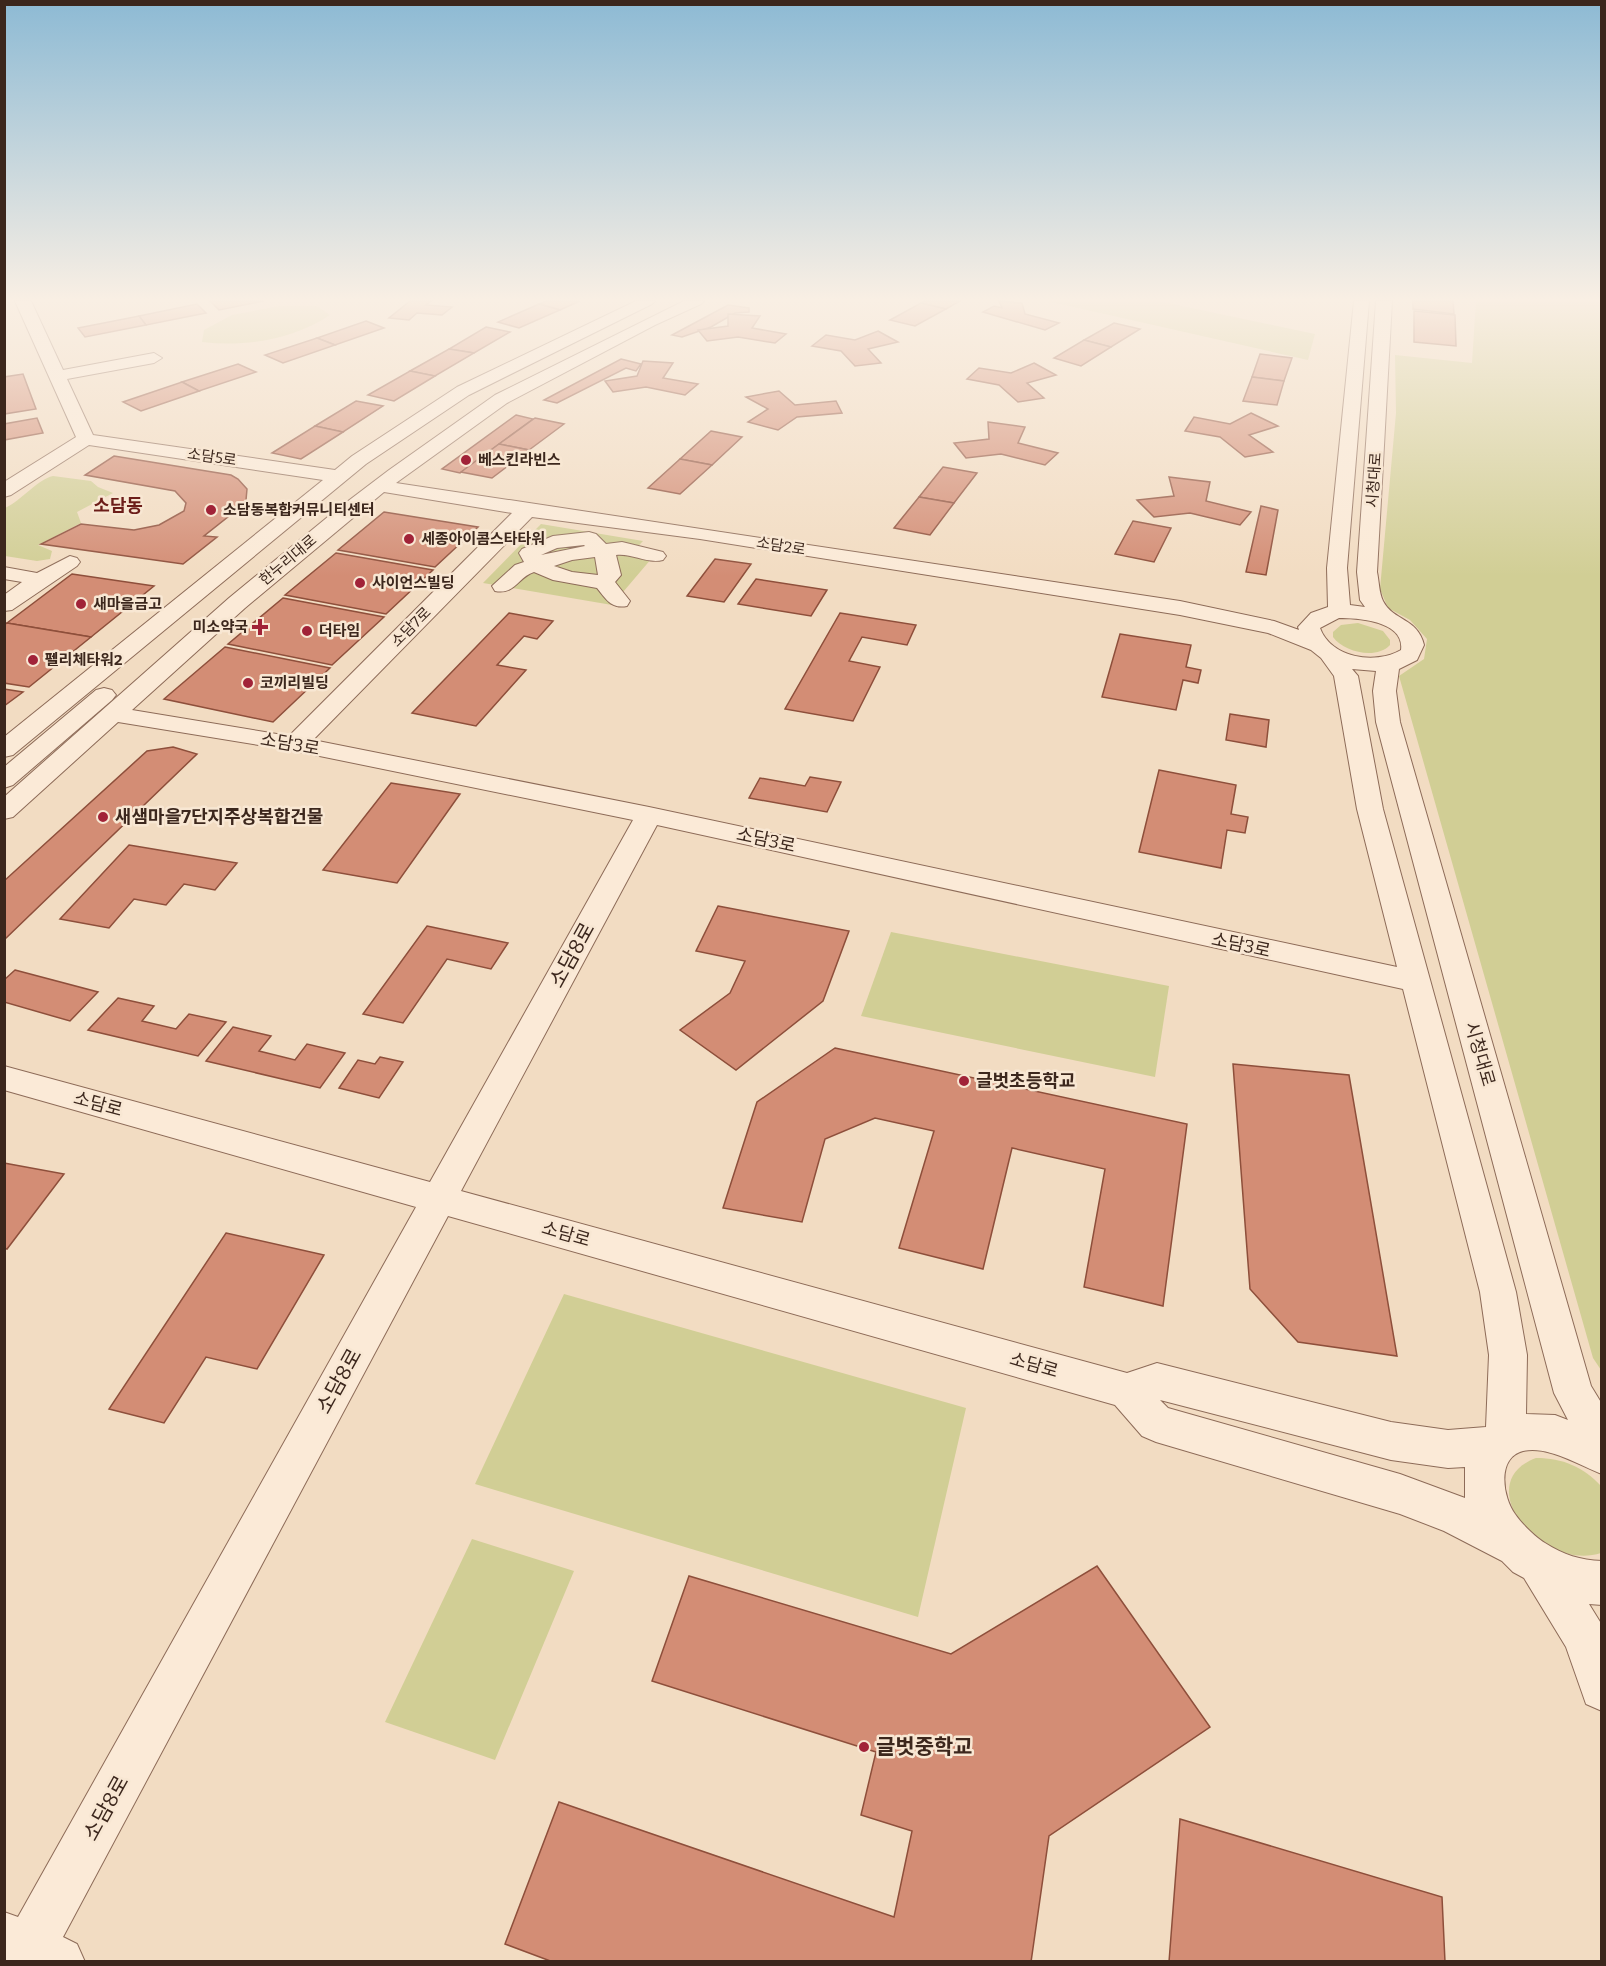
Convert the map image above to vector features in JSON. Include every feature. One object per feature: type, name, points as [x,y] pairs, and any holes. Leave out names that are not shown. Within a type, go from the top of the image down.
[{"type":"street","points":[[4,491],[86,439],[65,393]]},
{"type":"street","name":"한누리대로","points":[[4,750],[338,476],[460,393]]},
{"type":"street","points":[[4,780],[321,511],[485,393]]},
{"type":"street","name":"한누리대로","points":[[4,811],[237,603],[342,515],[501,399],[513,393]]},
{"type":"street","name":"시청대로","points":[[1332,612],[1353,393]]},
{"type":"street","name":"시청대로","points":[[1378,393],[1367,572],[1371,600],[1384,618]]},
{"type":"street","name":"소담5로","points":[[86,439],[338,476]]},
{"type":"street","name":"소담2로","points":[[381,486],[1180,608]]},
{"type":"street","name":"소담7로","points":[[295,744],[527,510]]},
{"type":"street","points":[[603,582],[610,575],[605,554],[589,538],[553,542],[529,553],[531,560],[537,565],[572,579],[603,582],[619,601]]},
{"type":"street","points":[[601,550],[622,548],[656,556]]},
{"type":"street","points":[[4,606],[38,581],[70,562]]},
{"type":"street","points":[[503,586],[522,569],[537,565]]},
{"type":"street","points":[[4,573],[38,581]]},
{"type":"street","points":[[1180,608],[1272,616],[1356,611],[1384,618],[1404,628],[1412,637],[1414,646],[1409,655],[1391,662],[1365,664],[1323,650],[1274,628],[1180,608]]},
{"type":"street","points":[[1332,612],[1314,620],[1309,627],[1310,636],[1346,676],[1370,809],[1498,1292],[1508,1355],[1500,1441],[1483,1465],[1482,1490],[1492,1518],[1526,1555],[1584,1636],[1602,1688]]},
{"type":"street","name":"시청대로","points":[[1391,662],[1386,670],[1384,685],[1388,722],[1573,1393],[1602,1440]]},
{"type":"street","name":"소담3로","points":[[113,714],[295,744],[649,815],[1416,981]]},
{"type":"street","name":"소담8로","points":[[31,1949],[438,1198],[649,815]]},
{"type":"street","name":"소담로","points":[[4,1078],[1127,1391]]},
{"type":"street","points":[[1602,1455],[1579,1441],[1552,1432],[1527,1431],[1500,1441],[1448,1449],[1391,1441],[1157,1381],[1127,1391],[1156,1424],[1400,1494],[1456,1515],[1572,1580],[1602,1583]]},
{"type":"shaded area","points":[[1396,393],[1601,393],[1601,1370],[1593,1358],[1399,676],[1424,659],[1427,639],[1410,620],[1388,608],[1380,589],[1396,413]]},
{"type":"shaded area","points":[[53,476],[91,481],[98,487],[113,493],[77,512],[81,523],[38,545],[52,551],[50,559],[37,561],[5,556],[5,508],[41,481]]},
{"type":"shaded area","points":[[541,524],[643,541],[631,554],[652,558],[612,605],[483,583]]},
{"type":"shaded area","points":[[1358,623],[1383,631],[1390,640],[1390,645],[1377,652],[1360,652],[1345,647],[1333,637],[1333,632],[1341,625]]},
{"type":"shaded area","points":[[891,932],[1169,986],[1155,1077],[861,1016]]},
{"type":"shaded area","points":[[564,1294],[966,1408],[918,1617],[475,1484]]},
{"type":"shaded area","points":[[1536,1458],[1546,1458],[1572,1465],[1601,1486],[1601,1553],[1578,1555],[1556,1550],[1536,1538],[1520,1522],[1511,1504],[1509,1486],[1517,1470]]},
{"type":"shaded area","points":[[472,1539],[574,1571],[495,1760],[385,1722]]},
{"type":"building","points":[[4,393],[30,393],[36,409],[4,414]]},
{"type":"building","points":[[150,393],[194,393],[141,411],[123,402]]},
{"type":"building","points":[[372,393],[408,393],[394,401],[368,395]]},
{"type":"building","points":[[558,393],[577,393],[557,403],[544,400]]},
{"type":"building","points":[[781,393],[795,405],[836,401],[842,413],[797,417],[778,430],[748,422],[768,409],[746,397]]},
{"type":"building","points":[[1008,393],[1038,393],[1044,398],[1018,402]]},
{"type":"building","points":[[1246,393],[1281,393],[1277,405],[1243,401]]},
{"type":"building","points":[[356,401],[383,406],[343,432],[315,426]]},
{"type":"building","points":[[1251,413],[1278,426],[1249,435],[1273,452],[1245,457],[1220,437],[1185,431],[1194,417],[1230,424]]},
{"type":"building","points":[[516,415],[533,419],[460,473],[442,469]]},
{"type":"building","points":[[37,418],[43,433],[4,440],[4,424]]},
{"type":"building","points":[[535,418],[564,424],[529,450],[499,444]]},
{"type":"building","points":[[988,422],[1025,427],[1018,443],[1058,453],[1045,465],[1001,454],[966,458],[954,443],[989,439]]},
{"type":"building","points":[[315,426],[343,432],[301,459],[272,453]]},
{"type":"building","points":[[711,431],[742,437],[712,465],[680,459]]},
{"type":"building","points":[[499,444],[529,450],[492,478],[461,472]]},
{"type":"building","name":"소담동복합커뮤니티센터","points":[[114,456],[231,475],[247,489],[246,500],[204,536],[217,537],[183,564],[41,544],[81,524],[134,530],[159,525],[184,511],[186,503],[175,491],[85,475]]},
{"type":"building","points":[[680,459],[712,465],[680,494],[648,488]]},
{"type":"building","points":[[943,467],[977,473],[954,503],[919,497]]},
{"type":"building","points":[[1169,477],[1210,482],[1206,501],[1251,512],[1240,525],[1190,513],[1154,517],[1137,500],[1174,496]]},
{"type":"building","points":[[919,497],[954,503],[930,535],[894,528]]},
{"type":"building","points":[[1261,506],[1278,510],[1266,575],[1246,572]]},
{"type":"building","name":"세종아이콤스타타워","points":[[384,512],[478,527],[435,567],[338,550]]},
{"type":"building","points":[[1133,521],[1171,528],[1154,562],[1115,554]]},
{"type":"building","name":"사이언스빌딩","points":[[336,553],[433,570],[386,614],[285,595]]},
{"type":"building","points":[[715,559],[751,564],[724,602],[687,596]]},
{"type":"building","name":"새마을금고","points":[[72,574],[154,586],[91,637],[7,623]]},
{"type":"building","points":[[756,579],[827,590],[811,616],[738,604]]},
{"type":"building","name":"더타임","points":[[283,598],[384,617],[332,665],[228,644]]},
{"type":"building","points":[[509,613],[553,621],[537,639],[524,636],[497,665],[526,670],[476,726],[412,713]]},
{"type":"building","points":[[840,613],[916,625],[907,645],[862,637],[849,661],[880,667],[853,721],[785,709]]},
{"type":"building","name":"펠리체타워2","points":[[7,623],[91,637],[29,687],[4,683],[4,625]]},
{"type":"building","points":[[1120,634],[1191,645],[1186,667],[1201,670],[1198,683],[1183,680],[1176,710],[1102,697]]},
{"type":"building","name":"코끼리빌딩","points":[[225,647],[330,668],[273,722],[164,699]]},
{"type":"building","points":[[4,689],[23,692],[4,706]]},
{"type":"building","points":[[1230,714],[1269,720],[1266,747],[1226,740]]},
{"type":"building","name":"새샘마을7단지주상복합건물","points":[[173,747],[197,754],[4,940],[4,881],[147,751]]},
{"type":"building","points":[[1159,770],[1236,785],[1231,814],[1248,817],[1245,833],[1227,830],[1221,868],[1139,852]]},
{"type":"building","points":[[810,777],[841,782],[827,812],[749,798],[760,778],[805,786]]},
{"type":"building","points":[[391,783],[460,794],[397,883],[323,870]]},
{"type":"building","points":[[129,845],[237,863],[215,890],[184,884],[166,905],[134,899],[109,928],[60,919]]},
{"type":"building","points":[[718,906],[849,931],[823,1001],[736,1070],[680,1030],[730,993],[745,961],[696,951]]},
{"type":"building","points":[[427,926],[508,943],[491,969],[447,959],[403,1023],[363,1014]]},
{"type":"building","points":[[15,970],[98,992],[70,1021],[4,1002],[4,980]]},
{"type":"building","points":[[118,998],[154,1006],[142,1021],[176,1029],[189,1014],[226,1022],[198,1056],[88,1030]]},
{"type":"building","points":[[233,1027],[271,1036],[259,1051],[295,1060],[307,1044],[345,1053],[320,1088],[206,1061]]},
{"type":"building","points":[[835,1048],[1187,1124],[1163,1306],[1084,1287],[1105,1169],[1012,1148],[983,1269],[899,1248],[934,1131],[875,1118],[825,1139],[802,1222],[723,1208],[757,1102]]},
{"type":"building","points":[[380,1057],[403,1062],[379,1098],[339,1088],[358,1060],[375,1064]]},
{"type":"building","points":[[1233,1064],[1349,1075],[1397,1356],[1298,1342],[1250,1289]]},
{"type":"building","points":[[4,1163],[64,1174],[7,1249],[4,1248]]},
{"type":"building","points":[[226,1233],[324,1255],[257,1369],[206,1357],[164,1423],[109,1409]]},
{"type":"building","points":[[1097,1566],[1210,1727],[1049,1836],[1031,1962],[553,1962],[505,1944],[559,1802],[894,1917],[912,1831],[861,1815],[876,1752],[652,1681],[689,1576],[951,1654]]},
{"type":"building","points":[[1180,1819],[1442,1897],[1445,1962],[1169,1962]]},
{"type":"place","name":"베스킨라빈스","points":[[466,460]]},
{"type":"place","name":"소담동복합커뮤니티센터","points":[[211,510]]},
{"type":"place","name":"세종아이콤스타타워","points":[[409,539]]},
{"type":"place","name":"사이언스빌딩","points":[[360,583]]},
{"type":"place","name":"새마을금고","points":[[81,604]]},
{"type":"place","name":"미소약국","points":[[260,627]]},
{"type":"place","name":"더타임","points":[[307,631]]},
{"type":"place","name":"펠리체타워2","points":[[33,660]]},
{"type":"place","name":"코끼리빌딩","points":[[248,683]]},
{"type":"place","name":"새샘마을7단지주상복합건물","points":[[103,817]]},
{"type":"place","name":"글벗초등학교","points":[[964,1081]]},
{"type":"place","name":"글벗중학교","points":[[864,1747]]},
{"type":"district","name":"소담동","points":[[118,506]]}]
